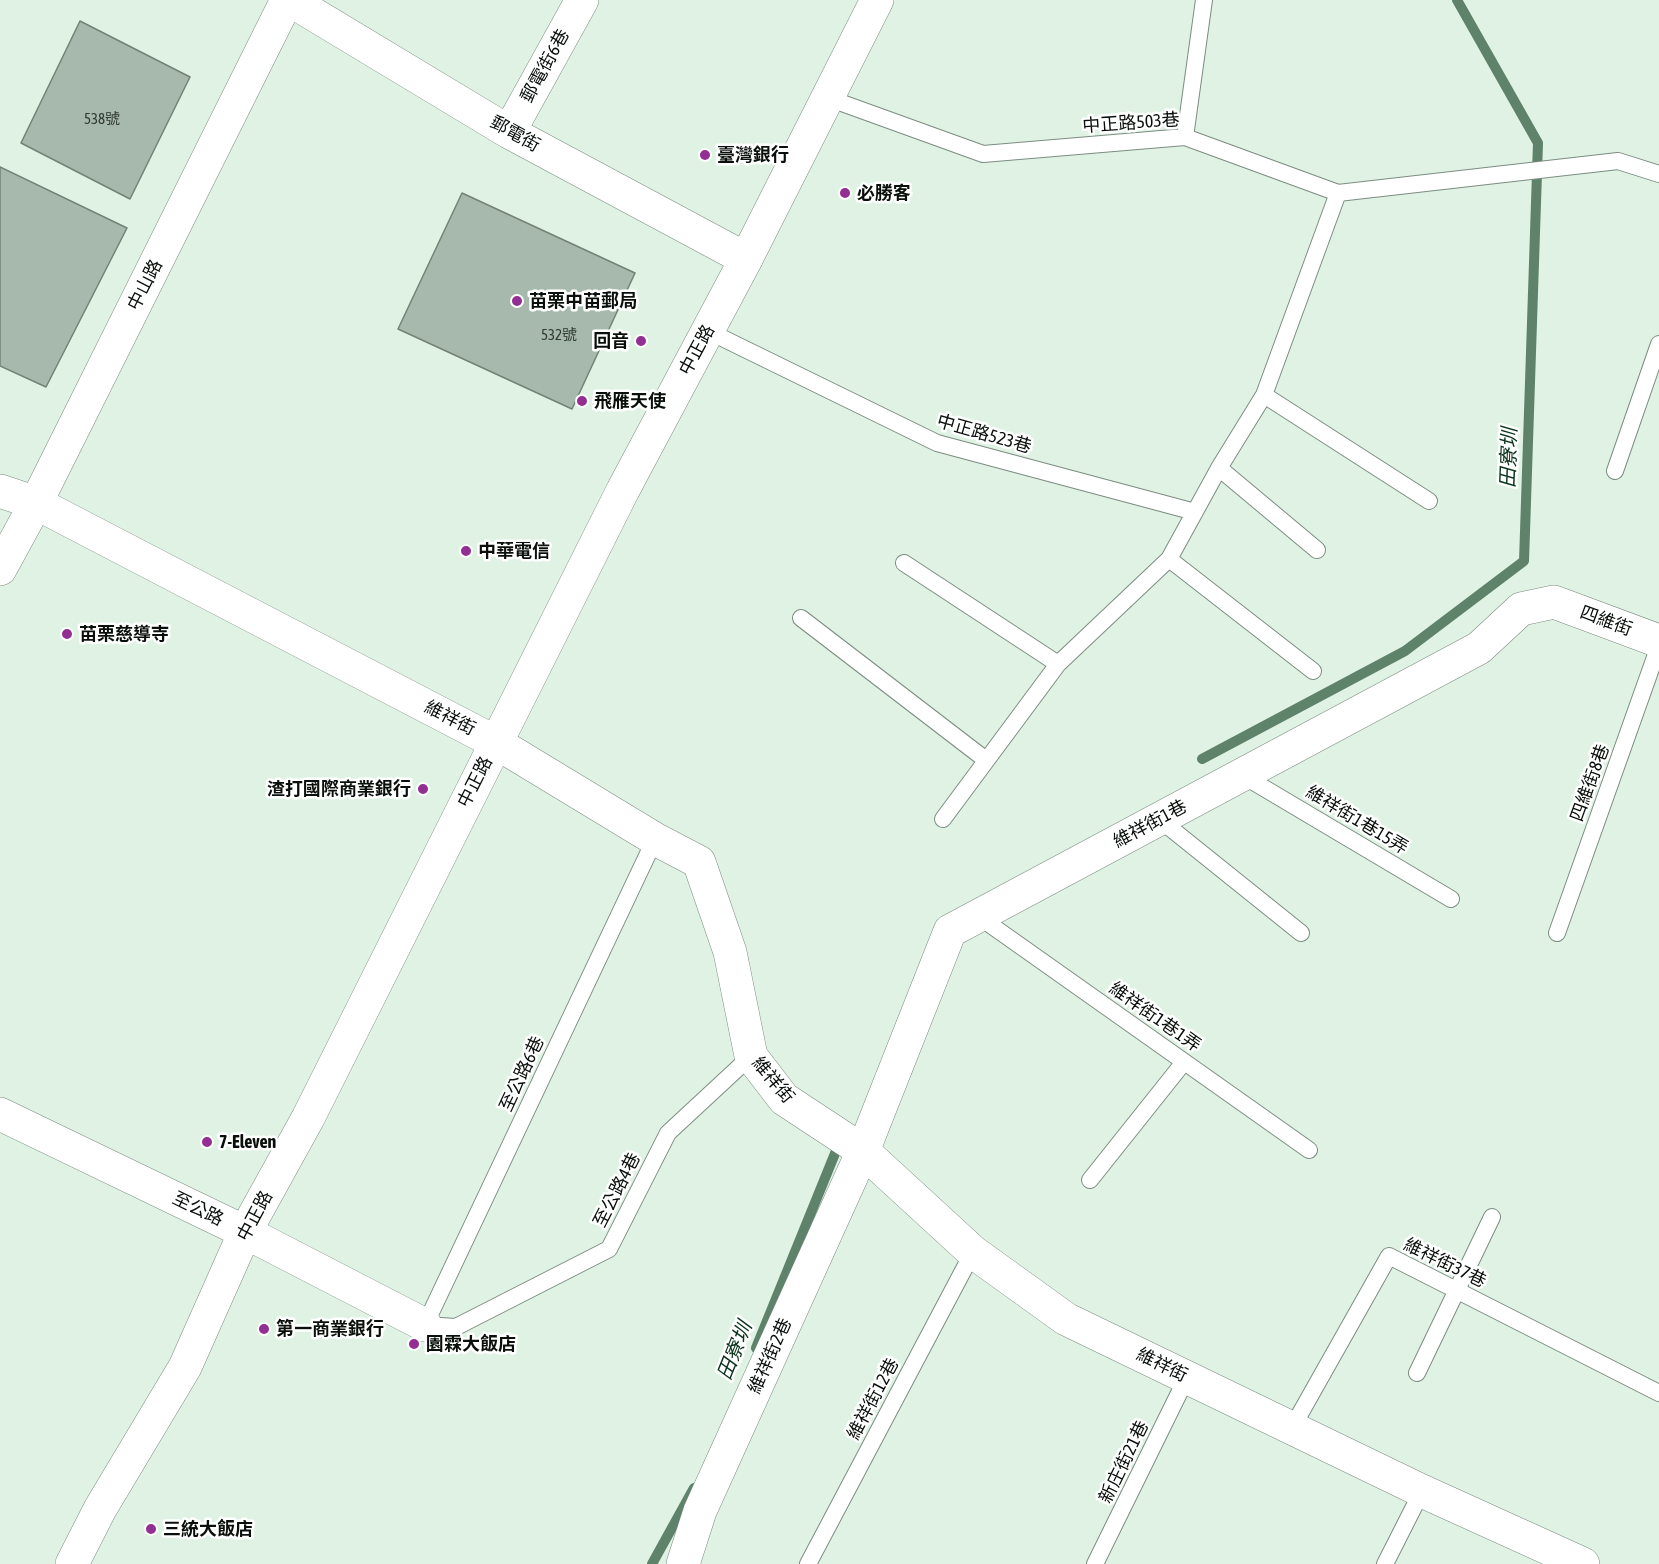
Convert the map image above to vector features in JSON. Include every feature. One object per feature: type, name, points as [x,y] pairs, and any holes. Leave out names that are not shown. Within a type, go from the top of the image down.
[{"type":"street","name":"郵電街","points":[[289,0],[509,132],[746,260]]},
{"type":"street","name":"中山路","points":[[0,569],[36,503],[289,0]]},
{"type":"street","name":"郵電街6巷","points":[[509,132],[582,0]]},
{"type":"street","name":"中正路","points":[[72,1564],[100,1509],[185,1367],[245,1232],[308,1118],[623,490],[746,260],[878,0]]},
{"type":"street","name":"維祥街","points":[[0,491],[36,503],[495,742],[655,839],[699,862],[730,952],[751,1056],[784,1099],[862,1151],[973,1252],[1066,1319],[1422,1491],[1583,1564]]},
{"type":"street","name":"四維街","points":[[1554,602],[1659,641]]},
{"type":"street","name":"維祥街1巷","points":[[862,1151],[950,931],[1479,648],[1521,609],[1554,602]]},
{"type":"street","name":"至公路","points":[[0,1114],[245,1232],[425,1325]]},
{"type":"street","name":"維祥街2巷","points":[[683,1564],[700,1511],[862,1151]]},
{"type":"lane","points":[[1185,137],[1204,0]]},
{"type":"lane","name":"中正路503巷","points":[[828,98],[982,154],[1185,137],[1338,193],[1618,161],[1659,174]]},
{"type":"lane","points":[[944,819],[1058,664],[1169,559],[1219,468],[1264,395],[1338,193]]},
{"type":"lane","name":"中正路523巷","points":[[708,331],[937,443],[1195,512]]},
{"type":"lane","points":[[1615,471],[1659,344]]},
{"type":"lane","points":[[1264,395],[1429,501]]},
{"type":"lane","points":[[1219,468],[1317,550]]},
{"type":"lane","points":[[1169,559],[1313,670]]},
{"type":"lane","points":[[904,563],[1058,664]]},
{"type":"lane","points":[[801,618],[986,760]]},
{"type":"lane","name":"四維街8巷","points":[[1557,933],[1659,646]]},
{"type":"lane","name":"維祥街1巷15弄","points":[[1242,775],[1451,899]]},
{"type":"lane","points":[[1159,819],[1301,933]]},
{"type":"lane","name":"至公路6巷","points":[[425,1325],[655,839]]},
{"type":"lane","name":"維祥街1巷1弄","points":[[978,916],[1309,1150]]},
{"type":"lane","name":"至公路4巷","points":[[425,1325],[456,1327],[609,1250],[668,1133],[751,1056]]},
{"type":"lane","points":[[1090,1180],[1184,1062]]},
{"type":"lane","points":[[1417,1373],[1492,1217]]},
{"type":"lane","name":"維祥街12巷","points":[[808,1564],[973,1252]]},
{"type":"lane","name":"維祥街37巷","points":[[1292,1428],[1389,1256],[1659,1393]]},
{"type":"lane","name":"新庄街21巷","points":[[1095,1564],[1187,1377]]},
{"type":"lane","points":[[1385,1564],[1422,1491]]},
{"type":"building","points":[[80,21],[190,77],[130,199],[21,143]]},
{"type":"building","points":[[0,167],[127,228],[46,387],[0,366]]},
{"type":"building","name":"苗栗中苗郵局","points":[[462,193],[635,273],[572,409],[398,329]]},
{"type":"waterway","name":"田寮圳","points":[[1202,759],[1405,651],[1524,561],[1538,143],[1457,0]]},
{"type":"waterway","name":"田寮圳","points":[[756,1348],[838,1146]]},
{"type":"waterway","name":"田寮圳","points":[[652,1564],[694,1488]]},
{"type":"place","name":"臺灣銀行","points":[[705,155]]},
{"type":"place","name":"必勝客","points":[[845,193]]},
{"type":"place","name":"苗栗中苗郵局","points":[[517,301]]},
{"type":"place","name":"回音","points":[[641,341]]},
{"type":"place","name":"飛雁天使","points":[[582,401]]},
{"type":"place","name":"中華電信","points":[[466,551]]},
{"type":"place","name":"苗栗慈導寺","points":[[67,634]]},
{"type":"place","name":"渣打國際商業銀行","points":[[423,789]]},
{"type":"place","name":"7-Eleven","points":[[207,1142]]},
{"type":"place","name":"第一商業銀行","points":[[264,1329]]},
{"type":"place","name":"園霖大飯店","points":[[414,1344]]},
{"type":"place","name":"三統大飯店","points":[[151,1529]]}]
